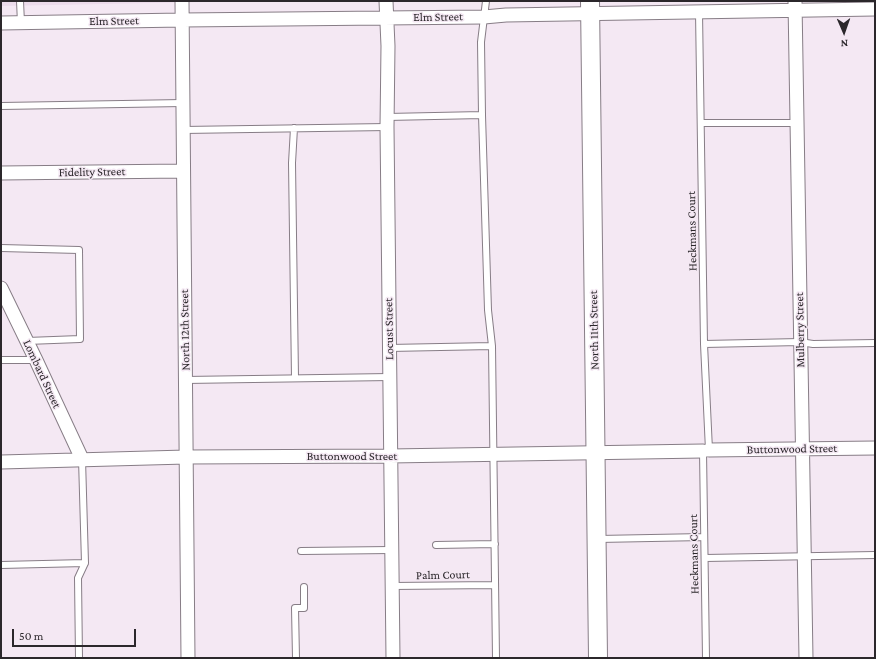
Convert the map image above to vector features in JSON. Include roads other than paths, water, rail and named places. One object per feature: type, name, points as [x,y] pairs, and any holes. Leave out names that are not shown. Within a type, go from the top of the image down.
[{"type":"street","name":"North 12th Street","points":[[182,1],[188,658]]},
{"type":"street","name":"Locust Street","points":[[386,1],[388,46],[387,122],[393,658]]},
{"type":"street","name":"Elm Street","points":[[1,24],[484,16],[590,7],[699,12],[795,6],[875,9]]},
{"type":"street","name":"Mulberry Street","points":[[795,6],[806,658]]},
{"type":"street","name":"North 11th Street","points":[[590,7],[598,658]]},
{"type":"street","name":"Fidelity Street","points":[[1,173],[183,171]]},
{"type":"street","name":"Lombard Street","points":[[1,288],[82,459]]},
{"type":"street","name":"Buttonwood Street","points":[[1,462],[186,457],[390,456],[875,448]]},
{"type":"lane","points":[[20,1],[21,23]]},
{"type":"lane","points":[[486,1],[481,42],[482,115],[488,310],[492,346],[496,658]]},
{"type":"lane","name":"Heckmans Court","points":[[699,12],[706,451],[704,537],[706,658]]},
{"type":"lane","points":[[1,106],[183,103]]},
{"type":"lane","points":[[183,130],[294,128],[482,115]]},
{"type":"lane","points":[[701,123],[797,123]]},
{"type":"lane","points":[[294,128],[292,163],[295,378]]},
{"type":"lane","points":[[1,248],[79,250],[80,340],[27,341]]},
{"type":"lane","points":[[704,344],[800,342],[813,344],[875,343]]},
{"type":"lane","points":[[389,348],[492,346]]},
{"type":"lane","points":[[1,360],[36,360]]},
{"type":"lane","points":[[185,380],[390,377]]},
{"type":"lane","points":[[78,658],[78,578],[85,563],[82,459]]},
{"type":"lane","points":[[597,539],[704,537]]},
{"type":"lane","points":[[436,545],[494,544]]},
{"type":"lane","points":[[301,551],[391,550]]},
{"type":"lane","points":[[705,558],[875,555]]},
{"type":"lane","points":[[1,565],[85,563]]},
{"type":"lane","name":"Palm Court","points":[[392,586],[495,585]]},
{"type":"lane","points":[[296,658],[295,608],[304,608],[304,587]]}]
